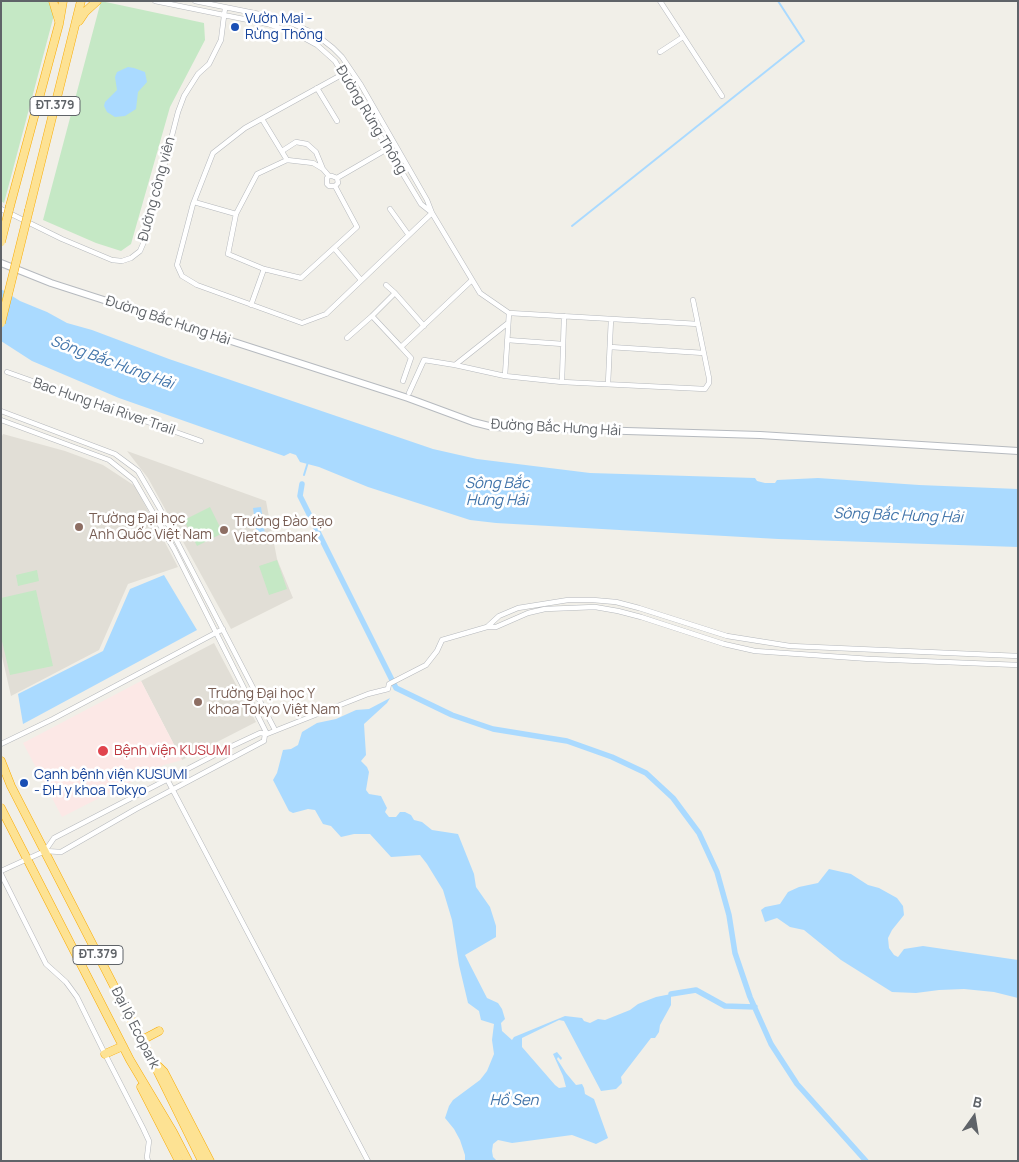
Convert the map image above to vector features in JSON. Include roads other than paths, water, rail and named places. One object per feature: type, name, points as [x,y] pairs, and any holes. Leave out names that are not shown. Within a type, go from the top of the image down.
[{"type":"highway","points":[[54,1],[59,24]]},
{"type":"highway","name":"ĐT.379","points":[[1,242],[59,24],[63,1]]},
{"type":"highway","name":"ĐT.379","points":[[1,323],[81,1]]},
{"type":"highway","points":[[76,25],[85,12],[97,1]]},
{"type":"highway","name":"Đại lộ Ecopark","points":[[1,761],[202,1161]]},
{"type":"highway","name":"Đại lộ Ecopark","points":[[1,808],[122,1046],[188,1161]]},
{"type":"highway","points":[[142,1040],[159,1031]]},
{"type":"highway","points":[[105,1054],[122,1046]]},
{"type":"highway","points":[[130,1060],[139,1084],[179,1161]]},
{"type":"highway","points":[[152,1060],[164,1072],[210,1161]]},
{"type":"street","name":"Đường Rừng Thông","points":[[156,1],[268,24],[308,39],[328,54],[343,74],[421,204],[432,213]]},
{"type":"street","name":"Đường Rừng Thông","points":[[195,1],[279,18],[304,28],[324,39],[342,57],[361,85],[427,200],[432,213],[480,293],[509,313]]},
{"type":"street","points":[[660,1],[722,96]]},
{"type":"street","name":"Đường công viên","points":[[1,209],[62,239],[112,260],[122,261],[131,258],[140,251],[146,237],[178,112],[184,96],[198,74],[209,64],[221,40],[225,8]]},
{"type":"street","points":[[660,52],[683,37]]},
{"type":"street","points":[[343,74],[245,128],[213,153],[194,202],[177,265],[182,276],[197,285],[302,323],[326,314],[432,213]]},
{"type":"street","points":[[317,88],[337,121]]},
{"type":"street","points":[[262,119],[287,160]]},
{"type":"street","points":[[282,151],[296,142],[307,144],[316,152],[323,169]]},
{"type":"street","points":[[337,178],[394,145]]},
{"type":"street","points":[[335,186],[357,227],[301,278],[264,269],[228,254],[236,214],[257,174],[287,160],[313,162],[330,176],[337,178]]},
{"type":"street","points":[[330,176],[327,184],[335,186]]},
{"type":"street","points":[[335,186],[338,183],[337,178]]},
{"type":"street","points":[[194,202],[236,214]]},
{"type":"street","points":[[390,209],[408,234]]},
{"type":"street","points":[[334,248],[361,280]]},
{"type":"street","name":"Đường Bắc Hưng Hải","points":[[1,263],[51,283],[408,398],[473,422],[493,426],[760,435],[1018,450]]},
{"type":"street","points":[[251,305],[264,269]]},
{"type":"street","points":[[402,348],[472,280]]},
{"type":"street","points":[[386,286],[395,293],[424,326]]},
{"type":"street","points":[[347,338],[395,293]]},
{"type":"street","points":[[409,393],[424,360],[505,376],[562,382],[705,390],[709,383],[709,378],[693,300]]},
{"type":"street","points":[[505,376],[509,313],[698,324]]},
{"type":"street","points":[[372,316],[411,358],[403,380]]},
{"type":"street","points":[[562,382],[564,316]]},
{"type":"street","points":[[608,384],[611,319]]},
{"type":"street","points":[[455,365],[508,323]]},
{"type":"street","points":[[507,340],[563,344]]},
{"type":"street","points":[[610,347],[704,353]]},
{"type":"street","name":"Bac Hung Hai River Trail","points":[[7,372],[201,441]]},
{"type":"street","points":[[1,411],[123,458],[138,471],[144,479],[276,730]]},
{"type":"street","points":[[1,420],[109,460],[127,473],[140,488],[181,564],[266,734],[264,742],[61,852],[45,851]]},
{"type":"street","points":[[102,457],[104,450]]},
{"type":"street","points":[[181,564],[187,561]]},
{"type":"street","points":[[487,627],[499,616],[523,607],[568,600],[593,600],[616,602],[727,636],[751,641],[790,646],[1018,656]]},
{"type":"street","points":[[523,607],[525,614]]},
{"type":"street","points":[[148,1161],[149,1141],[77,997],[66,982],[46,964],[1,872],[45,851],[54,838],[260,733],[266,734],[368,694],[388,689],[389,684],[426,665],[437,651],[442,640],[487,627],[496,627],[525,614],[545,609],[595,607],[641,616],[724,644],[780,653],[1018,665]]},
{"type":"street","points":[[1,744],[53,719],[223,629]]},
{"type":"street","points":[[749,649],[751,641]]},
{"type":"street","points":[[963,662],[964,653]]},
{"type":"street","points":[[167,779],[368,1161]]},
{"type":"water","points":[[128,67],[145,72],[147,82],[138,92],[136,109],[125,116],[115,117],[107,112],[104,106],[105,102],[117,90],[115,77],[117,72]]},
{"type":"water","name":"Sông Bắc Hưng Hải","points":[[1,289],[20,301],[67,323],[92,330],[169,359],[433,449],[477,459],[590,473],[755,478],[757,481],[765,483],[775,483],[777,480],[818,478],[1018,489],[1018,547],[778,539],[470,520],[368,487],[319,467],[300,462],[296,455],[290,453],[284,456],[119,398],[32,361],[1,341]]},
{"type":"water","points":[[261,507],[265,534],[257,536],[253,508]]},
{"type":"water","points":[[164,575],[197,630],[23,724],[18,694],[103,651],[130,589]]},
{"type":"water","name":"Hồ Sen","points":[[390,698],[364,724],[366,755],[361,761],[369,772],[366,790],[369,794],[381,796],[387,808],[385,812],[389,817],[396,817],[400,812],[405,812],[411,815],[414,820],[422,822],[432,830],[458,834],[474,874],[476,887],[490,907],[496,926],[496,937],[465,955],[487,998],[498,1003],[502,1009],[505,1019],[501,1023],[502,1031],[512,1040],[514,1037],[565,1016],[582,1018],[590,1023],[598,1019],[605,1020],[630,1010],[638,1004],[671,994],[671,1005],[660,1025],[659,1032],[655,1038],[651,1038],[621,1077],[622,1083],[616,1089],[601,1091],[564,1021],[559,1020],[522,1038],[522,1047],[555,1085],[559,1088],[566,1087],[553,1054],[557,1052],[562,1058],[561,1060],[558,1057],[557,1059],[566,1073],[576,1085],[582,1084],[585,1094],[594,1099],[608,1138],[596,1144],[572,1135],[512,1143],[498,1140],[493,1144],[492,1151],[493,1157],[497,1161],[465,1161],[460,1140],[445,1118],[453,1100],[480,1080],[487,1071],[494,1054],[492,1040],[494,1024],[481,1020],[479,1011],[468,1003],[459,965],[452,920],[443,890],[420,855],[391,857],[370,834],[354,834],[341,837],[331,826],[323,824],[315,810],[308,809],[293,813],[289,811],[273,780],[277,773],[283,750],[291,749],[298,745],[302,732],[317,723],[336,719],[356,710],[369,709]]},
{"type":"water","points":[[829,869],[851,874],[868,885],[879,888],[897,898],[903,906],[904,915],[888,938],[889,948],[894,955],[898,957],[904,949],[923,946],[1018,960],[1018,998],[994,992],[964,989],[916,993],[892,992],[841,960],[804,930],[790,927],[777,918],[765,922],[761,910],[765,907],[780,904],[788,892],[799,887],[818,883]]},
{"type":"waterway","points":[[572,226],[804,41],[778,1]]},
{"type":"waterway","points":[[304,475],[308,462]]},
{"type":"waterway","points":[[302,484],[300,496],[396,688],[452,715],[493,729],[567,741],[612,757],[646,773],[673,798],[699,833],[717,872],[729,915],[735,953],[750,997],[771,1044],[797,1084],[866,1161]]},
{"type":"waterway","points":[[671,994],[696,990],[725,1006],[755,1007]]},
{"type":"place","name":"Vườn Mai - Rừng Thông","points":[[235,27]]},
{"type":"place","name":"Trường Đại học Anh Quốc Việt Nam","points":[[79,527]]},
{"type":"place","name":"Trường Đào tạo Vietcombank","points":[[224,530]]},
{"type":"place","name":"Trường Đại học Y khoa Tokyo Việt Nam","points":[[198,702]]},
{"type":"place","name":"Bệnh viện KUSUMI","points":[[103,751]]},
{"type":"place","name":"Cạnh bệnh viện KUSUMI - ĐH y khoa Tokyo","points":[[24,783]]}]
